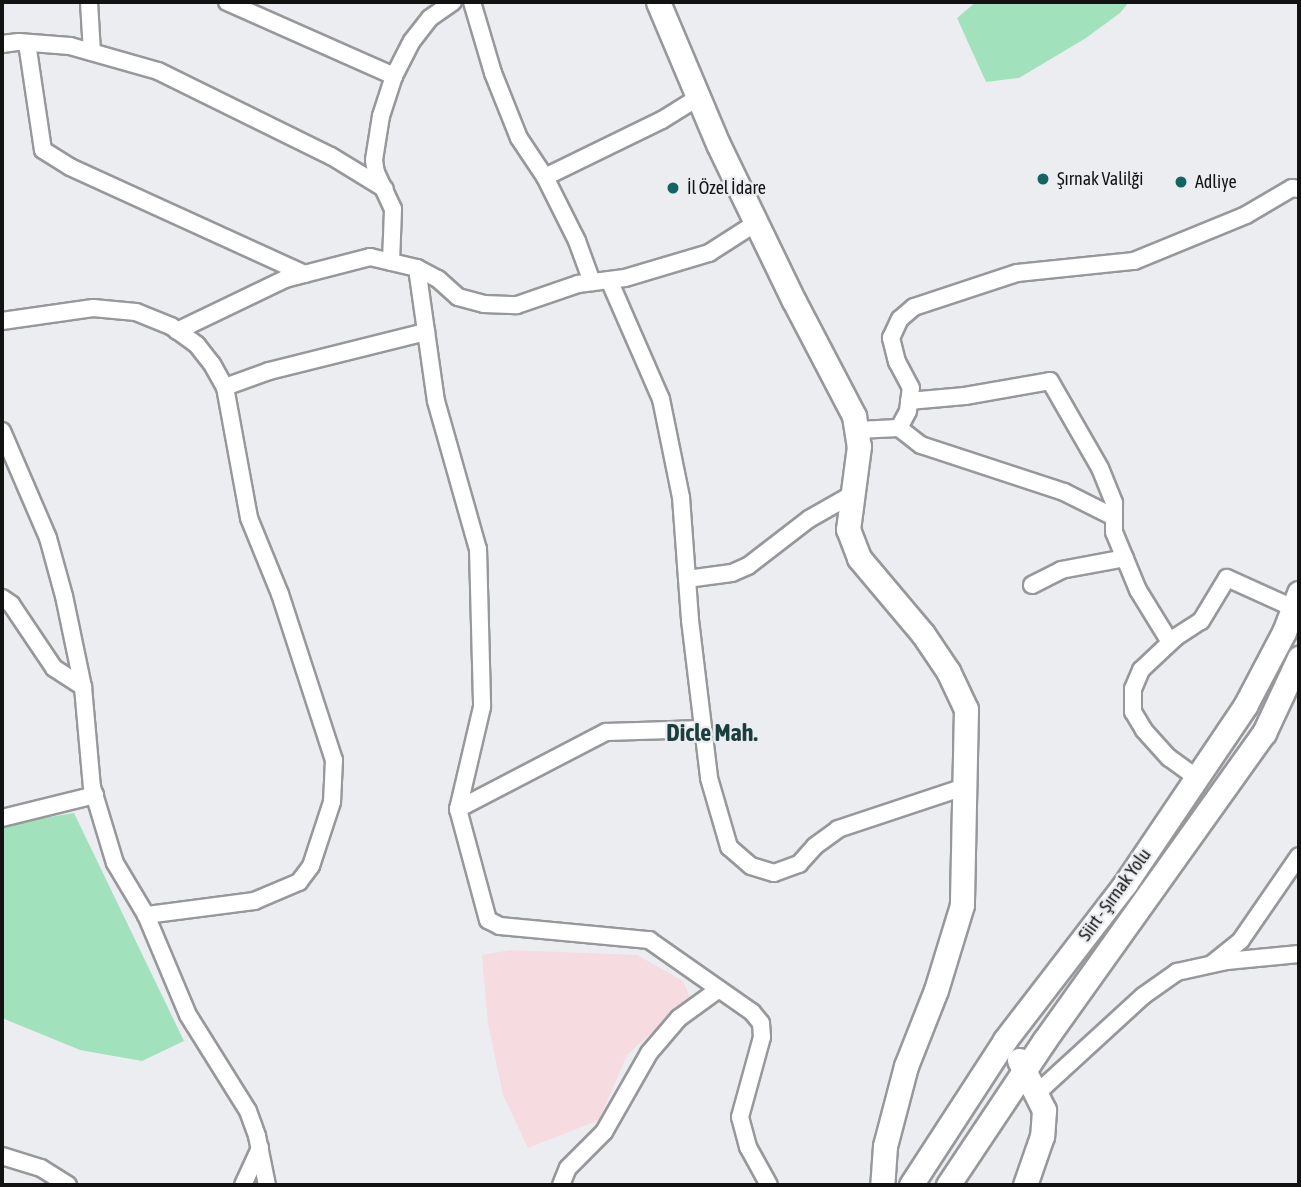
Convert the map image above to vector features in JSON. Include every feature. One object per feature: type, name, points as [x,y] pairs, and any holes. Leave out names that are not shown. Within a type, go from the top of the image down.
[{"type":"street","points":[[89,2],[92,52]]},
{"type":"street","points":[[227,2],[394,76]]},
{"type":"street","points":[[391,262],[393,209],[376,173],[374,160],[381,116],[394,76],[418,33],[430,18],[453,2]]},
{"type":"street","points":[[472,2],[493,72],[519,138],[545,177],[577,241],[592,282]]},
{"type":"street","points":[[658,2],[756,223],[854,416],[859,446],[849,529],[859,558],[923,634],[948,671],[966,709],[962,905],[936,990],[906,1066],[885,1146],[882,1185]]},
{"type":"street","points":[[27,43],[43,150],[70,167],[305,274]]},
{"type":"street","points":[[2,44],[70,46],[158,71],[331,156],[385,189]]},
{"type":"street","points":[[545,177],[662,120],[699,97]]},
{"type":"street","points":[[899,428],[911,388],[897,362],[891,338],[900,319],[914,307],[1017,273],[1134,261],[1245,215],[1292,188],[1299,188]]},
{"type":"street","points":[[177,331],[285,279],[370,257],[417,268],[438,279],[458,297],[484,304],[517,305],[578,284],[609,281],[709,253],[756,223]]},
{"type":"street","points":[[417,268],[436,401],[478,549],[482,707],[458,809],[488,920],[500,926],[649,940],[677,963],[719,989],[761,1023],[762,1037],[740,1117],[748,1147],[769,1185]]},
{"type":"street","points":[[609,281],[661,399],[681,497],[687,579],[709,778],[729,847],[751,866],[774,873],[799,864],[815,846],[838,829],[964,787]]},
{"type":"street","points":[[2,321],[93,308],[136,312],[177,331],[197,345],[225,387],[249,518],[281,594],[334,760],[332,802],[311,866],[299,882],[254,901],[145,915]]},
{"type":"street","points":[[225,387],[269,371],[426,332]]},
{"type":"street","points":[[909,401],[965,396],[1050,380],[1100,468],[1114,503],[1114,532],[1138,590],[1170,642]]},
{"type":"street","points":[[857,430],[899,428],[921,445],[1064,492],[1114,517]]},
{"type":"street","points":[[2,431],[48,538],[83,687],[94,795],[115,863],[145,915],[188,1015],[248,1111],[260,1148],[267,1185]]},
{"type":"street","points":[[687,579],[732,573],[748,566],[809,519],[853,494]]},
{"type":"street","points":[[1032,585],[1061,570],[1125,558]]},
{"type":"street","points":[[1197,778],[1169,758],[1144,730],[1133,712],[1133,689],[1141,670],[1170,642],[1201,621],[1227,578],[1296,600]]},
{"type":"street","points":[[2,598],[11,604],[54,668],[83,687]]},
{"type":"street","name":"Siirt - Şırnak Yolu","points":[[911,1185],[1005,1040],[1125,884],[1245,706],[1296,600]]},
{"type":"street","name":"Siirt - Şırnak Yolu","points":[[948,1185],[1024,1069],[1264,733],[1299,658]]},
{"type":"street","points":[[458,809],[606,732],[703,729]]},
{"type":"street","points":[[2,818],[94,795]]},
{"type":"street","points":[[1211,964],[1241,940],[1299,856]]},
{"type":"street","points":[[1036,1094],[1143,996],[1177,972],[1211,964],[1299,954]]},
{"type":"street","points":[[561,1185],[568,1168],[604,1132],[649,1053],[679,1018],[719,989]]},
{"type":"street","points":[[1005,1040],[1024,1069],[1044,1110],[1042,1136],[1025,1185]]},
{"type":"street","points":[[243,1185],[260,1148]]},
{"type":"street","points":[[2,1156],[41,1168],[68,1185]]},
{"type":"shaded area","points":[[511,950],[637,955],[683,981],[690,997],[627,1055],[599,1120],[528,1148],[503,1095],[488,1024],[482,955]]},
{"type":"green space","points":[[976,2],[1129,2],[1120,13],[1086,38],[1019,78],[986,82],[957,18]]},
{"type":"green space","points":[[74,813],[184,1041],[142,1061],[80,1050],[2,1018],[2,828],[24,821]]},
{"type":"place","name":"Şırnak Valilği","points":[[1043,179]]},
{"type":"place","name":"Adliye","points":[[1181,182]]},
{"type":"place","name":"İl Özel İdare","points":[[673,188]]},
{"type":"district","name":"Dicle Mah.","points":[[712,733]]}]
